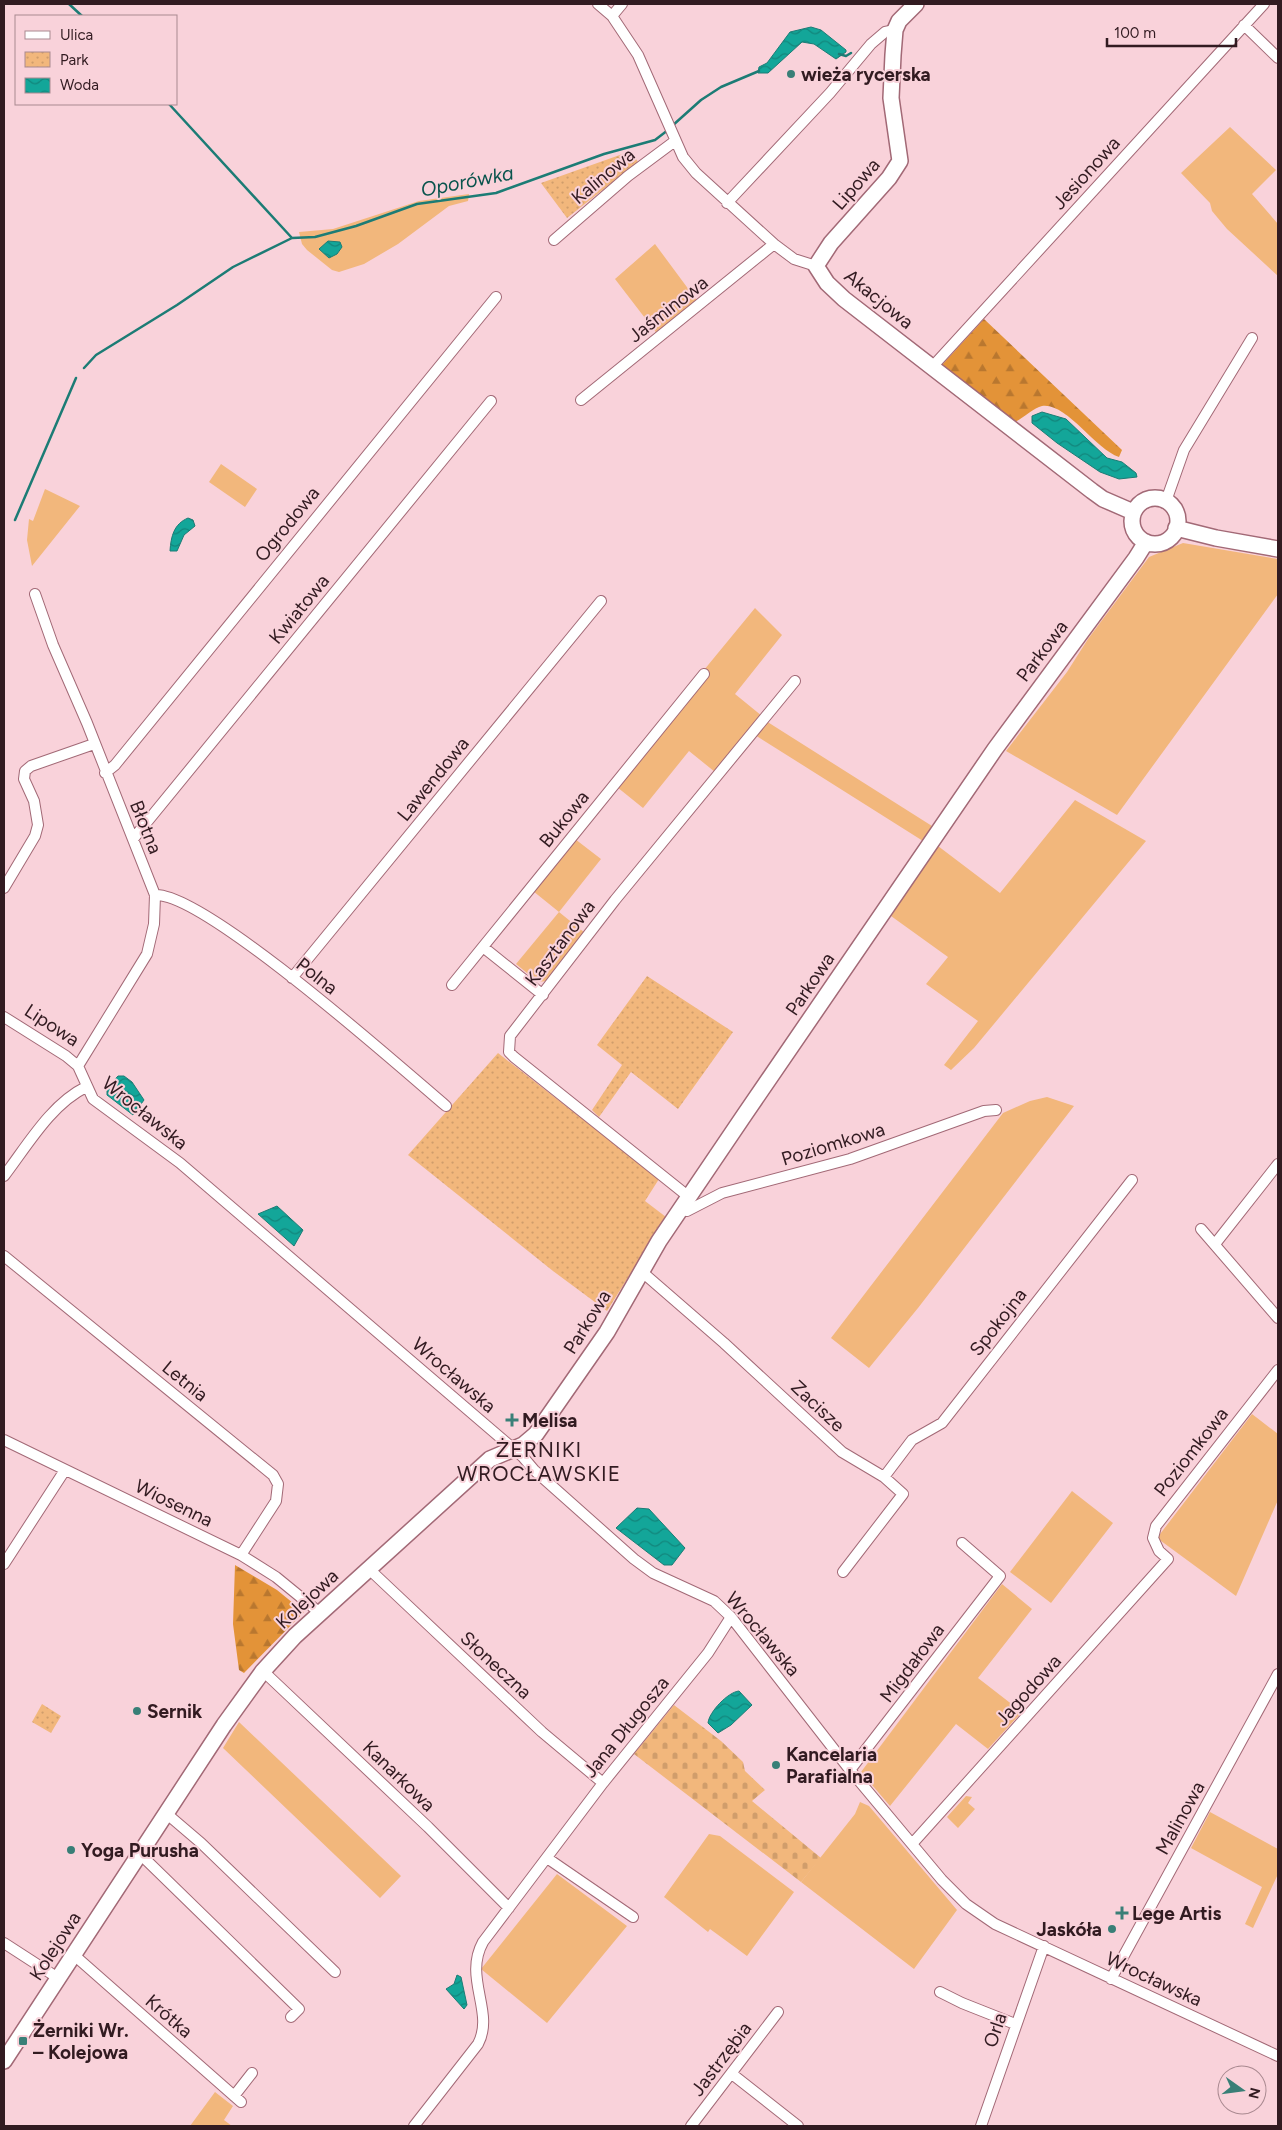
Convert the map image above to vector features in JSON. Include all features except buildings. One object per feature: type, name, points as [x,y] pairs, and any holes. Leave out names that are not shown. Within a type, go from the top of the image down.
[{"type":"street","points":[[598,4],[612,16],[638,55],[682,158],[727,203],[774,244],[794,259],[816,266]]},
{"type":"street","points":[[612,16],[622,4]]},
{"type":"street","points":[[727,203],[830,93],[871,44],[885,32],[896,30],[899,21],[916,4]]},
{"type":"street","name":"Jesionowa","points":[[933,366],[1264,4]]},
{"type":"street","points":[[1244,26],[1278,58]]},
{"type":"street","name":"Lipowa","points":[[816,266],[832,243],[889,178],[900,161],[891,98],[896,30]]},
{"type":"street","name":"Kalinowa","points":[[554,240],[628,176],[672,133]]},
{"type":"street","name":"Jaśminowa","points":[[581,400],[774,244]]},
{"type":"street","name":"Akacjowa","points":[[816,266],[827,283],[844,299],[933,366],[1092,491],[1104,499],[1133,512]]},
{"type":"street","name":"Ogrodowa","points":[[105,773],[115,765],[496,297]]},
{"type":"street","points":[[1166,501],[1184,450],[1252,338]]},
{"type":"street","name":"Kwiatowa","points":[[133,839],[491,401]]},
{"type":"street","points":[[1150,498],[1166,501],[1175,510],[1176,528],[1166,541],[1146,542],[1134,532],[1133,512],[1138,505],[1150,498]]},
{"type":"street","points":[[1176,528],[1278,549]]},
{"type":"street","name":"Parkowa","points":[[513,1449],[531,1440],[540,1429],[607,1332],[641,1271],[685,1202],[995,749],[1146,542]]},
{"type":"street","name":"Błotna","points":[[35,594],[53,645],[155,895],[154,924],[147,954],[138,972],[78,1066]]},
{"type":"street","name":"Lawendowa","points":[[292,978],[601,602]]},
{"type":"street","name":"Bukowa","points":[[452,985],[704,674]]},
{"type":"street","name":"Kasztanowa","points":[[685,1202],[509,1052],[510,1036],[615,900],[795,681]]},
{"type":"street","points":[[4,888],[35,836],[38,825],[34,801],[24,779],[25,771],[31,766],[94,744]]},
{"type":"street","name":"Polna","points":[[155,895],[164,894],[194,909],[292,978],[362,1034],[446,1106]]},
{"type":"street","points":[[483,947],[543,995]]},
{"type":"street","name":"Lipowa","points":[[4,1017],[48,1044],[78,1066]]},
{"type":"street","name":"Wrocławska","points":[[78,1066],[93,1099],[180,1163],[513,1449],[634,1559],[653,1573],[714,1601],[731,1617],[850,1770],[912,1844],[966,1904],[995,1924],[1278,2056]]},
{"type":"street","points":[[4,1176],[60,1107],[75,1092],[86,1087]]},
{"type":"street","name":"Poziomkowa","points":[[685,1202],[687,1211],[722,1193],[850,1159],[984,1111],[996,1110]]},
{"type":"street","points":[[1215,1244],[1278,1164]]},
{"type":"street","name":"Spokojna","points":[[884,1476],[912,1440],[942,1423],[1132,1180]]},
{"type":"street","points":[[1201,1229],[1278,1318]]},
{"type":"street","name":"Letnia","points":[[4,1256],[273,1475],[278,1484],[279,1491],[276,1501],[241,1555]]},
{"type":"street","name":"Zacisze","points":[[641,1271],[842,1452],[884,1476],[903,1494],[843,1572]]},
{"type":"street","name":"Poziomkowa","points":[[1168,1559],[1159,1551],[1152,1538],[1156,1526],[1278,1370]]},
{"type":"street","name":"Wiosenna","points":[[4,1440],[241,1555],[276,1577],[320,1613]]},
{"type":"street","name":"Kolejowa","points":[[4,2061],[224,1725],[263,1671],[295,1636],[490,1459],[513,1449]]},
{"type":"street","points":[[4,1564],[65,1470]]},
{"type":"street","name":"Migdałowa","points":[[850,1770],[1000,1576],[962,1543]]},
{"type":"street","name":"Jagodowa","points":[[912,1844],[1168,1559]]},
{"type":"street","name":"Słoneczna","points":[[369,1569],[542,1732],[603,1783]]},
{"type":"street","name":"Jana Długosza","points":[[414,2126],[478,2044],[484,2032],[474,1970],[475,1960],[483,1942],[603,1783],[708,1653],[731,1617]]},
{"type":"street","name":"Kanarkowa","points":[[263,1671],[428,1827],[509,1908]]},
{"type":"street","name":"Malinowa","points":[[1111,1979],[1278,1674]]},
{"type":"street","points":[[167,1814],[201,1843],[335,1972]]},
{"type":"street","points":[[140,1854],[299,2009],[291,2017]]},
{"type":"street","points":[[548,1858],[633,1916]]},
{"type":"street","points":[[4,1943],[58,1978]]},
{"type":"street","name":"Orla","points":[[981,2126],[1015,2024],[1044,1946]]},
{"type":"street","name":"Krótka","points":[[74,1955],[238,2099],[252,2073]]},
{"type":"street","points":[[940,1992],[962,2004],[1015,2024]]},
{"type":"street","name":"Jastrzębia","points":[[691,2126],[778,2012]]},
{"type":"street","points":[[732,2074],[798,2126]]},
{"type":"green space","points":[[1230,127],[1276,170],[1252,194],[1278,224],[1278,276],[1227,229],[1212,211],[1210,203],[1181,173]]},
{"type":"green space","points":[[631,151],[638,162],[567,218],[541,183]]},
{"type":"green space","points":[[469,194],[468,201],[449,206],[398,244],[364,264],[339,272],[332,270],[302,244],[299,232],[333,229],[419,201]]},
{"type":"green space","points":[[655,244],[698,302],[658,335],[615,279]]},
{"type":"green space","points":[[984,319],[1122,450],[1119,457],[1100,445],[1071,418],[1051,407],[1039,407],[1015,422],[941,366]]},
{"type":"green space","points":[[221,464],[257,489],[245,507],[209,482]]},
{"type":"green space","points":[[45,489],[80,506],[32,566],[27,540],[29,519],[33,521]]},
{"type":"green space","points":[[1183,543],[1278,559],[1278,594],[1117,815],[1006,751],[1067,672],[1088,639],[1149,557]]},
{"type":"green space","points":[[755,608],[782,635],[735,694],[762,716],[715,772],[689,751],[643,808],[617,787],[709,674],[704,670]]},
{"type":"green space","points":[[766,721],[932,826],[923,841],[755,735]]},
{"type":"green space","points":[[1075,800],[1146,841],[974,1048],[951,1070],[944,1065],[978,1021],[926,984],[948,957],[891,916],[938,846],[1000,893]]},
{"type":"green space","points":[[575,839],[601,859],[559,912],[533,891]]},
{"type":"green space","points":[[559,912],[585,933],[547,981],[538,982],[516,964]]},
{"type":"green space","points":[[647,976],[733,1032],[678,1109],[631,1072],[599,1117],[592,1110],[622,1065],[597,1045]]},
{"type":"green space","points":[[498,1053],[659,1179],[645,1201],[666,1217],[607,1311],[553,1271],[408,1155]]},
{"type":"green space","points":[[1047,1097],[1074,1106],[918,1308],[869,1368],[831,1338],[1003,1113],[1030,1101]]},
{"type":"green space","points":[[1252,1414],[1278,1434],[1278,1500],[1236,1596],[1157,1538]]},
{"type":"green space","points":[[1072,1491],[1113,1523],[1051,1603],[1010,1572]]},
{"type":"green space","points":[[235,1565],[277,1590],[304,1612],[244,1673],[239,1670],[233,1624]]},
{"type":"green space","points":[[1002,1584],[1032,1609],[978,1678],[1022,1712],[988,1749],[956,1724],[890,1806],[861,1772]]},
{"type":"green space","points":[[42,1704],[61,1716],[51,1733],[32,1722]]},
{"type":"green space","points":[[674,1705],[721,1741],[743,1762],[745,1771],[765,1790],[752,1801],[821,1858],[801,1882],[634,1754]]},
{"type":"green space","points":[[239,1722],[401,1876],[380,1898],[223,1748]]},
{"type":"green space","points":[[966,1796],[972,1797],[968,1803],[975,1809],[958,1828],[947,1817]]},
{"type":"green space","points":[[860,1802],[869,1806],[957,1910],[914,1969],[801,1882],[855,1814]]},
{"type":"green space","points":[[1210,1812],[1278,1849],[1278,1874],[1253,1928],[1245,1924],[1262,1887],[1191,1848]]},
{"type":"green space","points":[[709,1834],[720,1836],[794,1892],[747,1956],[710,1929],[708,1932],[664,1897]]},
{"type":"green space","points":[[557,1874],[627,1926],[547,2023],[481,1969]]},
{"type":"green space","points":[[215,2092],[233,2106],[224,2120],[232,2126],[190,2126]]},
{"type":"water","points":[[811,27],[821,30],[846,50],[846,52],[836,59],[814,44],[802,42],[768,73],[758,73],[759,67],[767,63],[790,32]]},
{"type":"water","points":[[328,241],[340,242],[342,247],[337,254],[329,258],[319,249]]},
{"type":"water","points":[[1042,412],[1066,419],[1107,458],[1122,462],[1136,473],[1137,477],[1119,479],[1100,472],[1057,443],[1032,423],[1032,416]]},
{"type":"water","points":[[188,518],[193,520],[195,526],[184,535],[177,551],[170,551],[171,540],[176,527]]},
{"type":"water","points":[[118,1076],[124,1076],[132,1082],[144,1100],[133,1115],[107,1095],[107,1088]]},
{"type":"water","points":[[277,1206],[303,1230],[294,1246],[258,1214]]},
{"type":"water","points":[[637,1508],[649,1509],[685,1548],[672,1565],[664,1565],[616,1528]]},
{"type":"water","points":[[739,1691],[752,1705],[731,1725],[718,1733],[708,1723],[709,1719],[715,1708],[730,1695]]},
{"type":"water","points":[[457,1975],[461,1977],[467,2005],[464,2009],[446,1989],[454,1984]]},
{"type":"waterway","points":[[69,4],[81,15]]},
{"type":"waterway","name":"Oporówka","points":[[839,54],[846,56],[851,53]]},
{"type":"waterway","name":"Oporówka","points":[[672,126],[701,100],[721,87],[759,71]]},
{"type":"waterway","points":[[170,105],[292,238]]},
{"type":"waterway","name":"Oporówka","points":[[84,368],[96,355],[177,305],[233,267],[292,238],[315,237],[356,226],[417,204],[496,193],[604,154],[655,140],[668,130]]},
{"type":"waterway","name":"Oporówka","points":[[15,520],[76,378]]},
{"type":"place","name":"wieża rycerska","points":[[791,74]]},
{"type":"place","name":"Melisa","points":[[512,1420]]},
{"type":"place","name":"Sernik","points":[[137,1711]]},
{"type":"place","name":"Kancelaria Parafialna","points":[[776,1765]]},
{"type":"place","name":"Yoga Purusha","points":[[71,1850]]},
{"type":"place","name":"Lege Artis","points":[[1122,1913]]},
{"type":"place","name":"Jaskóła","points":[[1112,1929]]},
{"type":"place","name":"Żerniki Wr. – Kolejowa","points":[[23,2041]]},
{"type":"district","name":"ŻERNIKI WROCŁAWSKIE","points":[[539,1461]]}]
